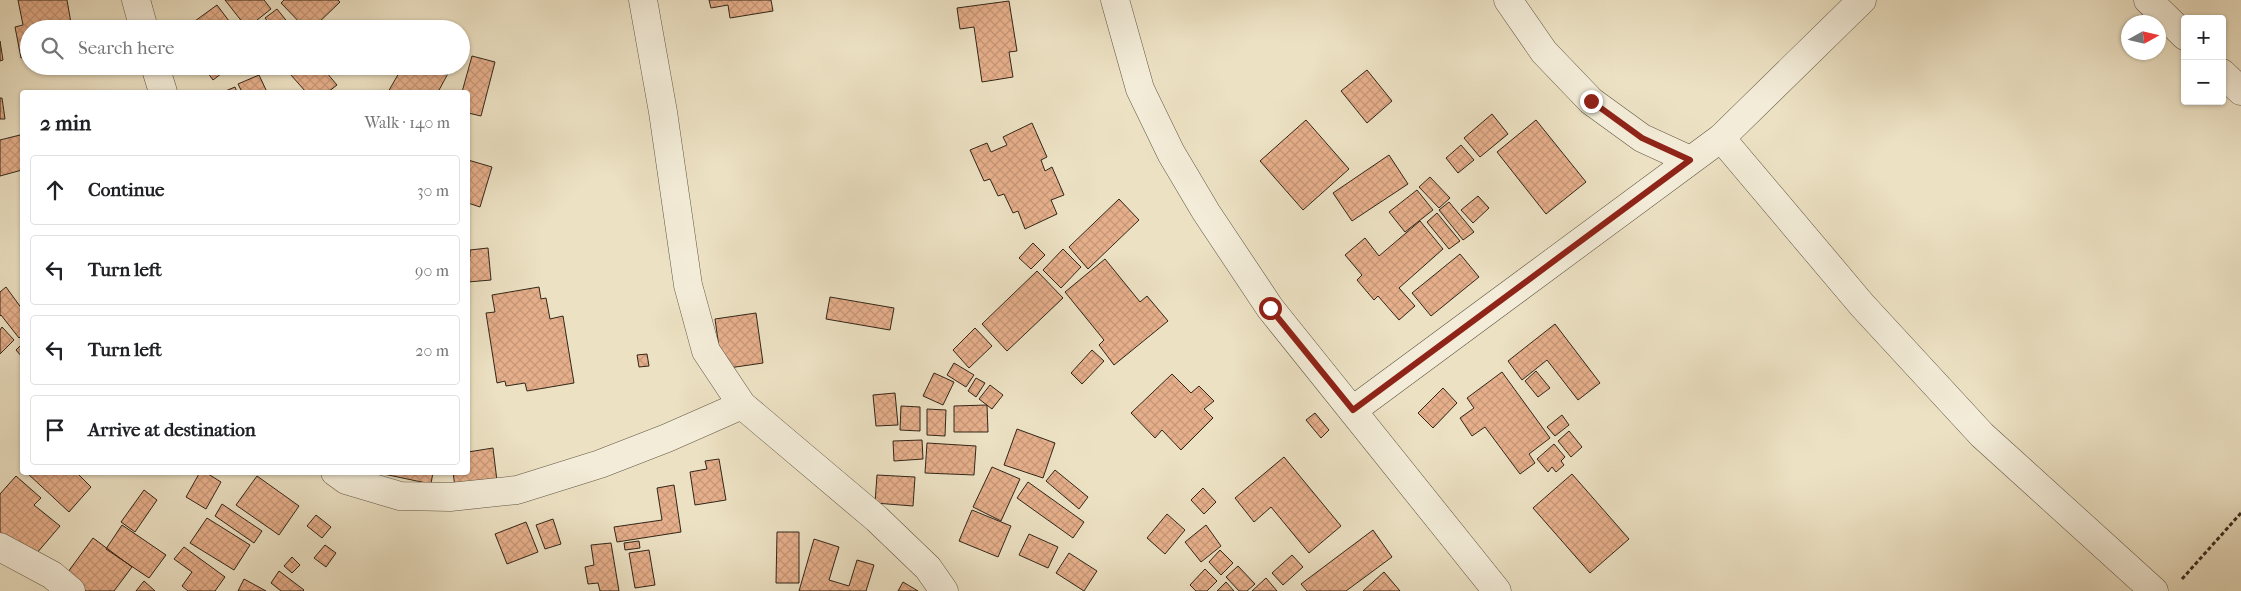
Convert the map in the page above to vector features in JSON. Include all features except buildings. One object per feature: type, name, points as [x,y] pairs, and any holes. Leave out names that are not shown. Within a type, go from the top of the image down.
[{"type":"street","points":[[136,0],[142,20]]},
{"type":"street","points":[[643,0],[664,112],[688,285],[706,351],[742,405],[877,519],[928,568],[944,591]]},
{"type":"street","points":[[1115,0],[1140,89],[1171,153],[1206,212],[1270,308],[1497,591]]},
{"type":"street","points":[[1508,0],[1544,52],[1591,101],[1642,138],[1690,160]]},
{"type":"street","points":[[1353,410],[1721,138],[1862,0]]},
{"type":"street","points":[[2148,0],[2181,32]]},
{"type":"street","points":[[158,75],[162,90]]},
{"type":"street","points":[[2226,77],[2241,91]]},
{"type":"street","points":[[1721,138],[1862,305],[1982,435],[2166,587]]},
{"type":"street","points":[[339,475],[346,480],[400,496],[450,497],[517,490],[600,464],[667,438],[742,405]]},
{"type":"street","points":[[0,547],[52,575],[71,591]]},
{"type":"path","points":[[2166,587],[2241,513]]},
{"type":"route","points":[[1270,308],[1353,410],[1690,160],[1642,138],[1591,101]]}]
